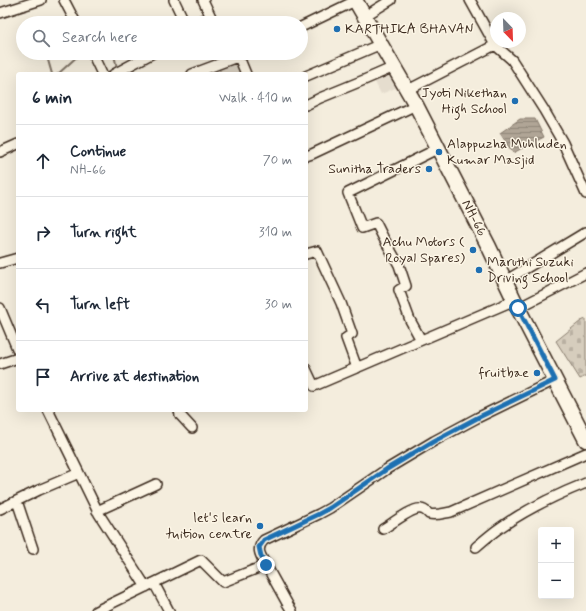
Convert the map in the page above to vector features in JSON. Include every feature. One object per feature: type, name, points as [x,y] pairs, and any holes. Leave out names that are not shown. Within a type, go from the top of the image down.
[{"type":"main road","name":"NH-66","points":[[355,0],[408,90],[439,148],[516,304],[586,440]]},
{"type":"street","points":[[0,12],[41,0]]},
{"type":"street","points":[[64,0],[72,16]]},
{"type":"street","points":[[174,0],[182,16]]},
{"type":"street","points":[[203,0],[211,16]]},
{"type":"street","points":[[308,24],[355,0]]},
{"type":"street","points":[[365,16],[391,0]]},
{"type":"street","points":[[470,0],[490,35]]},
{"type":"street","points":[[308,75],[381,44]]},
{"type":"street","points":[[408,90],[490,48]]},
{"type":"street","points":[[499,48],[512,60],[544,110],[563,143],[586,194]]},
{"type":"street","points":[[95,60],[101,72]]},
{"type":"street","points":[[118,72],[140,60]]},
{"type":"street","points":[[197,72],[230,60]]},
{"type":"street","points":[[244,60],[246,72]]},
{"type":"street","points":[[308,104],[394,67]]},
{"type":"street","points":[[308,155],[416,105]]},
{"type":"street","points":[[0,152],[16,145]]},
{"type":"street","points":[[421,340],[410,320],[399,290],[406,286],[399,265],[376,223],[362,228],[348,192],[439,148]]},
{"type":"street","points":[[505,281],[586,232]]},
{"type":"street","points":[[308,253],[317,251],[338,296],[352,334],[346,338],[357,368]]},
{"type":"street","points":[[0,263],[16,259]]},
{"type":"street","points":[[308,373],[314,386],[421,340],[516,304],[586,273]]},
{"type":"street","points":[[0,308],[16,346]]},
{"type":"street","points":[[0,364],[16,359]]},
{"type":"street","points":[[292,611],[259,551],[259,547],[264,540],[330,508],[387,469],[434,441],[555,380]]},
{"type":"street","points":[[49,412],[97,511],[169,611]]},
{"type":"street","points":[[179,412],[192,428]]},
{"type":"street","points":[[382,529],[408,512],[416,509],[421,508],[434,515],[451,512],[586,452]]},
{"type":"street","points":[[0,509],[79,473]]},
{"type":"street","points":[[476,546],[519,516],[586,483]]},
{"type":"street","points":[[97,511],[156,484]]},
{"type":"street","points":[[17,501],[33,549]]},
{"type":"street","points":[[96,611],[201,560],[223,582],[266,565]]},
{"type":"shaded area","points":[[392,75],[398,87],[381,94],[375,82]]},
{"type":"shaded area","points":[[520,119],[535,119],[544,137],[513,153],[500,133]]},
{"type":"green space","points":[[238,62],[243,72],[220,72],[219,68]]},
{"type":"green space","points":[[586,319],[586,376],[580,379],[556,341],[581,321]]},
{"type":"waterway","points":[[48,60],[51,72]]},
{"type":"waterway","points":[[60,72],[73,60]]},
{"type":"waterway","points":[[115,60],[117,69]]},
{"type":"place","name":"KARTHIKA BHAVAN","points":[[337,29]]},
{"type":"place","name":"Jyoti Nikethan High School","points":[[515,101]]},
{"type":"place","name":"Alappuzha Muhluden Kumar Masjid","points":[[439,152]]},
{"type":"place","name":"Sunitha Traders","points":[[429,169]]},
{"type":"place","name":"Achu Motors ( Royal Spares)","points":[[473,250]]},
{"type":"place","name":"Maruthi Suzuki Driving School","points":[[479,270]]},
{"type":"place","name":"fruitbae","points":[[537,373]]},
{"type":"place","name":"let's learn tuition centre","points":[[260,526]]},
{"type":"route","points":[[266,565],[259,551],[259,547],[264,540],[330,508],[387,469],[434,441],[555,380],[518,308]]}]
